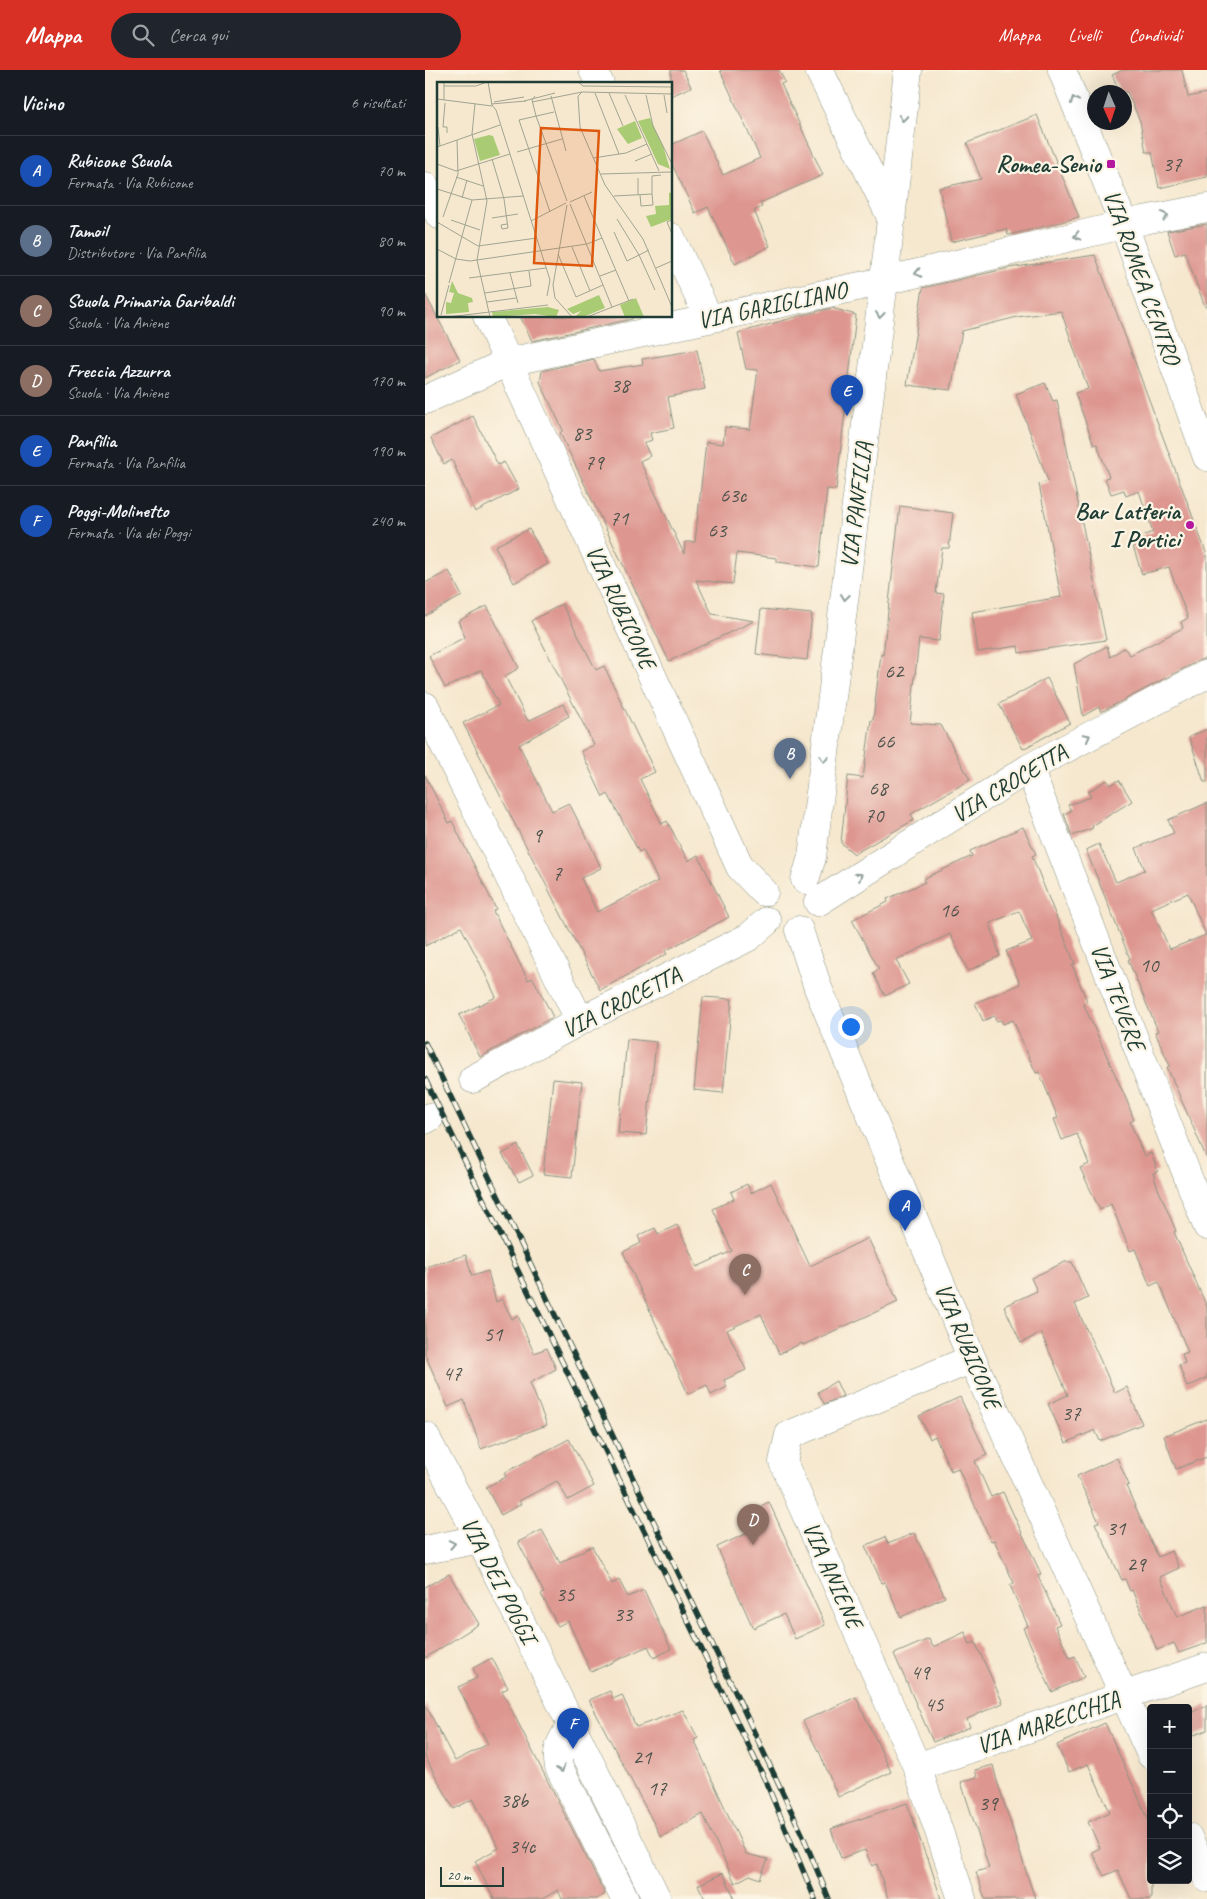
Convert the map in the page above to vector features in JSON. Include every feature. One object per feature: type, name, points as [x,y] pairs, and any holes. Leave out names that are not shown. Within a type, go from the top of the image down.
[{"type":"street","points":[[593,70],[599,82]]},
{"type":"street","points":[[819,70],[892,219]]},
{"type":"street","name":"VIA PANFILIA","points":[[812,891],[812,856],[892,219],[908,70]]},
{"type":"street","name":"VIA ROMEA CENTRO","points":[[1062,70],[1199,409],[1207,457]]},
{"type":"street","points":[[425,186],[437,211]]},
{"type":"street","name":"VIA GARIGLIANO","points":[[425,400],[508,362],[884,281],[1124,224],[1207,208]]},
{"type":"street","points":[[673,241],[709,319]]},
{"type":"street","name":"VIA RUBICONE","points":[[488,318],[740,867],[764,892]]},
{"type":"street","name":"VIA CROCETTA","points":[[812,891],[1029,768],[1207,674]]},
{"type":"street","points":[[425,706],[580,1022]]},
{"type":"street","name":"VIA TEVERE","points":[[1029,768],[1207,1226]]},
{"type":"street","points":[[797,876],[812,891],[817,911],[807,926],[791,932],[774,928],[767,922],[761,907],[764,892],[769,884],[777,878],[797,876]]},
{"type":"street","name":"VIA CROCETTA","points":[[473,1079],[580,1022],[749,937],[767,922]]},
{"type":"street","name":"VIA RUBICONE","points":[[799,930],[818,988],[973,1359],[1148,1749]]},
{"type":"street","name":"VIA ANIENE","points":[[962,1899],[917,1767],[783,1462],[789,1435],[973,1359]]},
{"type":"street","name":"VIA DEI POGGI","points":[[425,1436],[480,1539],[657,1899]]},
{"type":"street","points":[[425,1550],[480,1539]]},
{"type":"street","name":"VIA MARECCHIA","points":[[917,1767],[1207,1667]]},
{"type":"street","points":[[571,1725],[558,1748],[559,1767],[625,1899]]},
{"type":"street","points":[[1189,1839],[1207,1878]]},
{"type":"building","points":[[671,70],[683,70],[691,87],[673,95],[673,82],[671,82]]},
{"type":"building","points":[[720,70],[779,70],[785,82],[781,84],[823,175],[760,203],[762,207],[754,211],[770,246],[735,264],[708,207],[695,213],[673,166],[673,144],[702,131],[723,175],[760,158]]},
{"type":"building","points":[[1123,70],[1182,70],[1188,97],[1207,93],[1207,177],[1159,188],[1152,152],[1146,152],[1140,121],[1132,103],[1132,85],[1117,85],[1112,75]]},
{"type":"building","points":[[1037,115],[1079,217],[1008,235],[1006,229],[951,242],[939,188],[981,179],[967,143]]},
{"type":"building","points":[[1207,224],[1207,306],[1205,307],[1185,252],[1175,255],[1167,231]]},
{"type":"building","points":[[1095,255],[1207,555],[1207,658],[1101,712],[1099,707],[1083,716],[1074,664],[1107,646],[1110,657],[1124,648],[1130,655],[1183,628],[1181,622],[1188,618],[1169,567],[1142,574],[1131,540],[1153,532],[1139,491],[1126,496],[1124,490],[1111,494],[1105,478],[1109,477],[1097,444],[1094,445],[1075,393],[1088,389],[1061,311],[1017,317],[962,331],[951,390],[907,385],[923,288],[1009,268]]},
{"type":"building","points":[[425,294],[460,360],[425,378]]},
{"type":"building","points":[[832,308],[856,315],[836,490],[827,489],[819,567],[777,562],[777,558],[737,553],[733,584],[696,580],[712,614],[754,621],[669,661],[560,433],[563,430],[540,382],[542,371],[594,359],[599,371],[643,364],[642,359],[697,350],[705,389],[668,397],[674,428],[650,433],[652,440],[644,443],[650,456],[640,461],[684,554],[685,542],[695,542],[706,442],[723,444],[725,427],[750,429],[758,370],[746,369],[738,333]]},
{"type":"building","points":[[521,318],[632,318],[632,319],[532,341]]},
{"type":"building","points":[[1045,383],[1053,401],[1057,400],[1106,640],[1019,653],[1018,646],[978,652],[972,612],[1061,597],[1039,484],[1048,481],[1016,394]]},
{"type":"building","points":[[473,416],[498,465],[504,462],[519,489],[475,512],[452,460],[444,464],[431,438]]},
{"type":"building","points":[[900,506],[953,513],[949,548],[942,548],[936,593],[944,594],[939,641],[919,639],[910,723],[941,725],[970,780],[911,814],[914,820],[854,854],[841,843],[848,776],[863,778],[871,720],[873,720],[881,654],[883,655]]},
{"type":"building","points":[[529,529],[548,564],[514,583],[495,546]]},
{"type":"building","points":[[449,571],[462,596],[425,616],[425,583]]},
{"type":"building","points":[[562,604],[596,670],[604,666],[655,772],[640,779],[662,824],[667,821],[688,861],[698,855],[729,917],[665,951],[667,954],[600,990],[463,723],[499,705],[481,670],[445,688],[429,656],[465,637],[458,621],[487,606],[519,668],[505,676],[528,721],[563,704],[569,716],[519,745],[552,811],[569,803],[590,844],[601,868],[581,878],[597,912],[658,881],[643,850],[639,852],[608,794],[603,797],[581,751],[594,745],[531,621]]},
{"type":"building","points":[[761,609],[812,614],[807,660],[756,654]]},
{"type":"building","points":[[1047,678],[1070,723],[1023,749],[999,704]]},
{"type":"building","points":[[1207,729],[1207,782],[1204,782],[1189,737]]},
{"type":"building","points":[[425,775],[449,823],[452,821],[496,909],[493,911],[528,980],[533,978],[553,1017],[480,1057],[459,1015],[496,997],[480,963],[461,927],[425,946]]},
{"type":"building","points":[[1107,780],[1111,785],[1119,780],[1132,801],[1092,826],[1093,828],[1072,836],[1064,814],[1071,811],[1068,805],[1091,797],[1088,792]]},
{"type":"building","points":[[1207,803],[1207,1159],[1167,1067],[1170,1066],[1155,1032],[1158,1031],[1128,960],[1130,959],[1086,850],[1099,844],[1116,882],[1145,870],[1136,848],[1174,833],[1168,820]],"holes":[[[1188,893],[1206,935],[1170,949],[1151,909]]]},
{"type":"building","points":[[1023,827],[1036,854],[1032,856],[1075,964],[1072,965],[1087,1001],[1083,1003],[1127,1101],[1134,1120],[1130,1122],[1144,1156],[1151,1153],[1158,1171],[1153,1173],[1157,1186],[1176,1231],[1174,1232],[1207,1307],[1207,1378],[1187,1387],[1179,1365],[1185,1363],[1182,1354],[1188,1352],[1159,1282],[1150,1286],[1135,1249],[1130,1251],[1111,1204],[1100,1210],[1080,1168],[1089,1164],[1077,1134],[1062,1140],[1054,1119],[1058,1118],[1047,1091],[1039,1072],[1036,1073],[1013,1020],[1003,1024],[1001,1020],[996,1021],[994,1016],[983,1021],[975,1003],[1020,984],[1006,951],[1032,941],[1019,911],[990,923],[1000,956],[968,971],[950,934],[896,960],[909,984],[885,996],[873,973],[879,969],[852,920],[888,902],[887,899],[925,882],[923,879],[972,856],[970,851]]},
{"type":"building","points":[[703,997],[732,999],[723,1093],[694,1090]]},
{"type":"building","points":[[627,1039],[656,1042],[646,1135],[618,1133]]},
{"type":"building","points":[[553,1079],[582,1082],[572,1177],[543,1174]]},
{"type":"building","points":[[518,1145],[533,1175],[519,1182],[502,1154]]},
{"type":"building","points":[[771,1183],[810,1266],[868,1238],[898,1302],[779,1354],[761,1314],[727,1330],[746,1370],[724,1380],[727,1387],[711,1395],[707,1385],[688,1394],[623,1252],[641,1243],[638,1236],[655,1228],[658,1234],[677,1225],[697,1267],[732,1251],[713,1209],[734,1199],[731,1192],[747,1184],[751,1193]]},
{"type":"building","points":[[466,1255],[472,1276],[488,1271],[496,1302],[502,1299],[512,1319],[518,1316],[534,1353],[547,1348],[556,1369],[530,1383],[547,1425],[481,1449],[464,1400],[448,1407],[425,1354],[425,1267]]},
{"type":"building","points":[[1065,1262],[1072,1262],[1088,1298],[1075,1304],[1115,1393],[1127,1387],[1142,1424],[1100,1441],[1095,1430],[1066,1443],[1048,1404],[1068,1395],[1041,1333],[1021,1343],[1004,1306],[1037,1291],[1031,1278]]},
{"type":"building","points":[[836,1381],[843,1396],[824,1404],[818,1392]]},
{"type":"building","points":[[960,1397],[987,1455],[975,1461],[991,1497],[1003,1492],[1041,1574],[1038,1576],[1060,1624],[1055,1626],[1070,1658],[1075,1656],[1084,1677],[1052,1692],[1023,1628],[1028,1626],[1010,1585],[1014,1583],[994,1540],[991,1541],[958,1468],[951,1471],[935,1436],[930,1439],[919,1416]]},
{"type":"building","points":[[1207,1419],[1207,1457],[1176,1469],[1164,1436]]},
{"type":"building","points":[[569,1439],[594,1486],[568,1500],[557,1481],[519,1501],[521,1504],[501,1515],[486,1487],[506,1477],[504,1473]]},
{"type":"building","points":[[1117,1458],[1129,1485],[1126,1486],[1158,1557],[1171,1551],[1179,1568],[1160,1577],[1177,1617],[1207,1605],[1207,1643],[1179,1653],[1174,1643],[1157,1650],[1132,1590],[1130,1591],[1125,1579],[1122,1580],[1095,1523],[1099,1522],[1077,1476]]},
{"type":"building","points":[[769,1502],[825,1625],[795,1639],[784,1614],[753,1628],[717,1547],[752,1531],[744,1514]]},
{"type":"building","points":[[542,1530],[560,1563],[592,1546],[612,1584],[619,1580],[628,1597],[644,1590],[671,1649],[654,1658],[648,1646],[591,1672],[568,1621],[558,1626],[541,1594],[544,1593],[518,1542]]},
{"type":"building","points":[[914,1533],[945,1597],[901,1617],[885,1582],[882,1583],[865,1546],[885,1537],[888,1544]]},
{"type":"building","points":[[449,1574],[479,1624],[425,1658],[425,1587]]},
{"type":"building","points":[[965,1632],[970,1644],[975,1642],[1003,1703],[967,1719],[970,1727],[933,1742],[894,1654],[929,1639],[933,1647]]},
{"type":"building","points":[[492,1658],[508,1688],[502,1691],[605,1894],[597,1899],[562,1899],[558,1890],[542,1899],[494,1899],[475,1861],[499,1848],[473,1799],[454,1809],[425,1757],[425,1704],[455,1761],[488,1744],[458,1687],[477,1678],[473,1668]]},
{"type":"building","points":[[610,1691],[613,1699],[622,1695],[636,1727],[683,1710],[698,1738],[694,1740],[746,1854],[768,1859],[760,1879],[750,1875],[735,1883],[703,1814],[661,1837],[589,1700]]},
{"type":"building","points":[[856,1697],[891,1772],[838,1797],[819,1751],[803,1721]]},
{"type":"building","points":[[1207,1705],[1207,1730],[1194,1735],[1192,1731],[1192,1712]]},
{"type":"building","points":[[1105,1723],[1147,1816],[1147,1884],[1151,1884],[1151,1899],[1131,1899],[1118,1870],[1104,1876],[1092,1852],[1100,1848],[1088,1822],[1110,1812],[1088,1764],[1069,1772],[1057,1745]]},
{"type":"building","points":[[993,1765],[1035,1899],[985,1899],[976,1872],[989,1868],[961,1782],[977,1777],[975,1770]]},
{"type":"building","points":[[907,1803],[941,1899],[888,1899],[877,1864],[872,1866],[865,1850],[841,1858],[831,1829]]},
{"type":"building","points":[[723,1873],[735,1899],[705,1899],[698,1885]]},
{"type":"railway","points":[[425,1043],[739,1700],[803,1836],[829,1899]]},
{"type":"railway","points":[[425,1079],[766,1782],[815,1899]]},
{"type":"place","name":"Romea-Senio","points":[[1111,164]]},
{"type":"place","name":"Panfilia","points":[[847,416]]},
{"type":"place","name":"Bar Latteria I Portici","points":[[1190,525]]},
{"type":"place","name":"Tamoil","points":[[790,779]]},
{"type":"place","name":"Rubicone Scuola","points":[[905,1231]]},
{"type":"place","name":"Scuola Primaria Garibaldi","points":[[745,1295]]},
{"type":"place","name":"Freccia Azzurra","points":[[753,1545]]},
{"type":"place","name":"Poggi-Molinetto","points":[[573,1749]]}]
